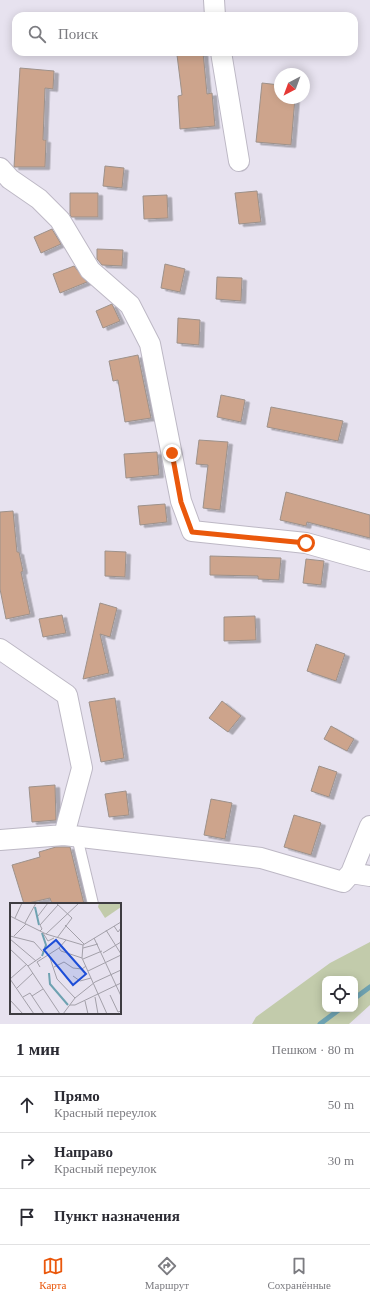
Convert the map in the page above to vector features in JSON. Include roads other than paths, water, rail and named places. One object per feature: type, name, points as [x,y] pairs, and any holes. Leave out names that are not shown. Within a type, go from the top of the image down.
[{"type":"street","points":[[214,0],[216,12]]},
{"type":"street","points":[[222,56],[239,161]]},
{"type":"street","points":[[0,168],[10,179],[39,199],[60,220],[90,270],[130,305],[150,344],[181,502],[192,532],[306,543],[370,561]]},
{"type":"street","points":[[0,649],[67,695],[82,768],[70,836]]},
{"type":"street","points":[[0,840],[70,836],[261,858],[343,882],[361,874],[370,826]]},
{"type":"lane","points":[[70,836],[93,903]]},
{"type":"waterway","points":[[358,996],[370,987]]},
{"type":"waterway","points":[[320,1024],[336,1012]]}]
